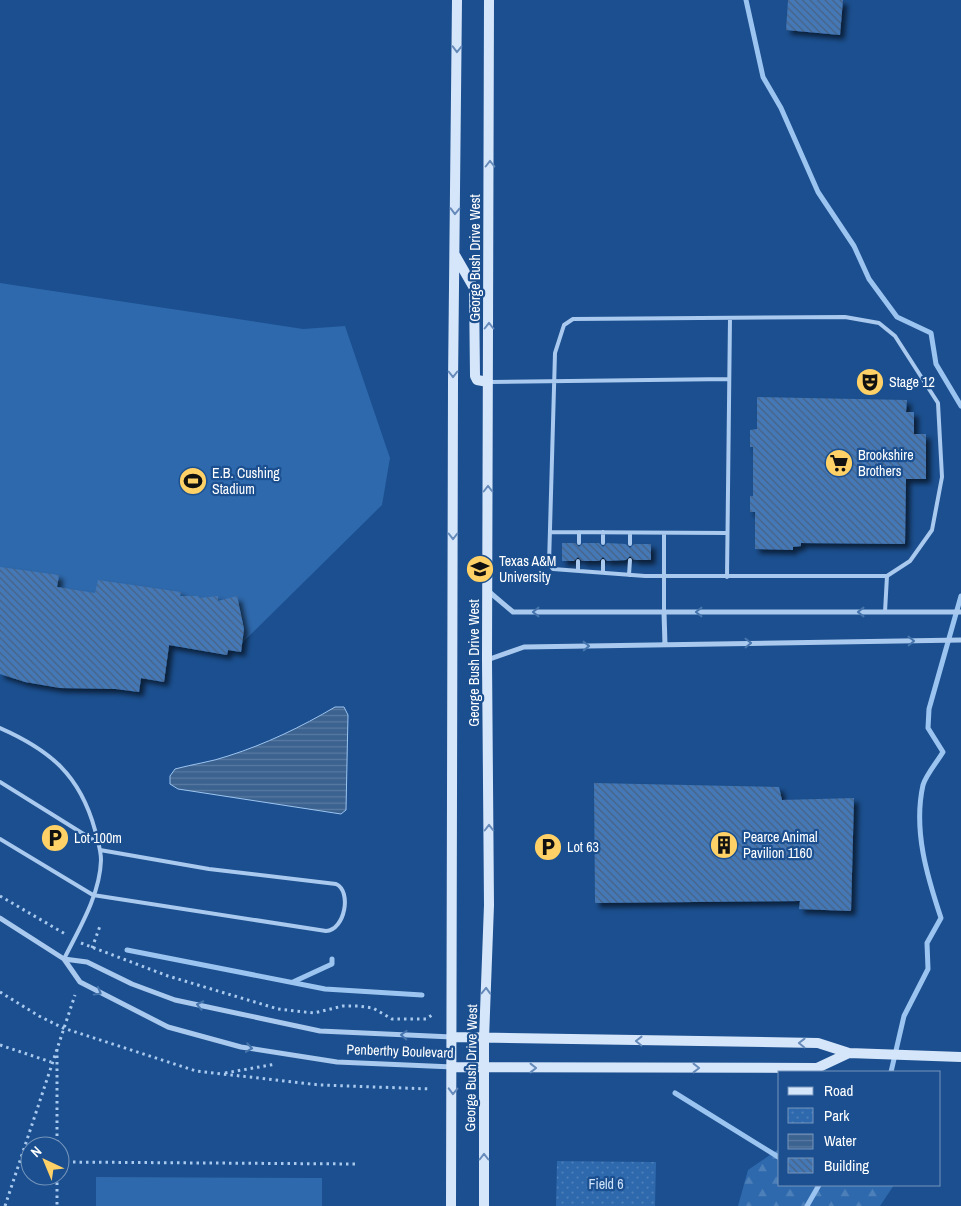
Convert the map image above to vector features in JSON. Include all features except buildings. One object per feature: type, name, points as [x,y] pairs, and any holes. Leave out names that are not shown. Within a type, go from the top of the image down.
[{"type":"main road","name":"George Bush Drive West","points":[[451,1206],[453,1067],[451,945],[454,254],[457,0]]},
{"type":"main road","name":"George Bush Drive West","points":[[484,1206],[484,1039],[489,905],[487,590],[489,0]]},
{"type":"main road","points":[[454,254],[474,288],[475,376],[477,380],[488,382]]},
{"type":"main road","name":"Penberthy Boulevard","points":[[452,1037],[818,1043],[849,1053],[961,1057]]},
{"type":"main road","name":"Penberthy Boulevard","points":[[453,1067],[817,1068],[849,1053]]},
{"type":"street","points":[[487,590],[512,612],[961,612]]},
{"type":"street","points":[[664,612],[665,645]]},
{"type":"street","points":[[487,660],[524,647],[961,640]]},
{"type":"street","name":"Penberthy Boulevard","points":[[0,918],[64,959],[80,982],[168,1027],[242,1046],[337,1062],[453,1067]]},
{"type":"street","name":"Penberthy Boulevard","points":[[64,959],[87,962],[132,984],[176,1000],[320,1031],[452,1037]]},
{"type":"lane","points":[[844,317],[879,323],[895,336],[938,403],[942,477],[932,530],[910,561],[887,576],[664,576],[553,569],[549,564],[555,353],[564,325],[573,320],[730,318],[844,317]]},
{"type":"lane","points":[[727,576],[730,318]]},
{"type":"lane","points":[[488,382],[729,379]]},
{"type":"lane","points":[[550,532],[727,533]]},
{"type":"lane","points":[[578,532],[579,543]]},
{"type":"lane","points":[[603,532],[603,543]]},
{"type":"lane","points":[[630,533],[630,544]]},
{"type":"lane","points":[[664,533],[664,612]]},
{"type":"lane","points":[[628,575],[630,560]]},
{"type":"lane","points":[[578,561],[578,570]]},
{"type":"lane","points":[[603,561],[603,573]]},
{"type":"lane","points":[[885,612],[887,576]]},
{"type":"lane","points":[[0,728],[32,742],[60,765],[77,787],[90,812],[100,850],[99,873],[93,895],[64,959]]},
{"type":"lane","points":[[0,782],[98,843]]},
{"type":"lane","points":[[0,839],[93,895],[326,931],[339,926],[345,898],[342,889],[336,884],[209,869],[100,850]]},
{"type":"path","points":[[0,896],[54,928]]},
{"type":"path","points":[[90,953],[100,926]]},
{"type":"path","points":[[85,945],[168,976],[285,1010],[314,1013],[343,1006],[358,1006],[373,1008],[392,1019],[426,1019],[432,1015]]},
{"type":"path","points":[[0,992],[63,1028],[196,1071],[320,1085],[431,1089]]},
{"type":"path","points":[[5,1206],[56,1046],[75,996]]},
{"type":"path","points":[[0,1045],[51,1062]]},
{"type":"path","points":[[56,1046],[57,1136]]},
{"type":"path","points":[[222,1074],[280,1063]]},
{"type":"path","points":[[70,1162],[356,1164]]},
{"type":"path","points":[[57,1186],[57,1206]]},
{"type":"green space","name":"E.B. Cushing Stadium","points":[[0,283],[303,329],[345,326],[390,458],[382,505],[242,643],[241,652],[228,650],[227,655],[170,645],[164,682],[141,679],[139,692],[0,672]]},
{"type":"green space","points":[[778,1149],[778,1186],[893,1186],[880,1206],[738,1206],[748,1170]]},
{"type":"green space","name":"Field 6","points":[[557,1161],[656,1162],[655,1206],[556,1206]]},
{"type":"green space","points":[[96,1177],[322,1178],[322,1206],[96,1206]]},
{"type":"water","points":[[335,707],[344,707],[348,715],[346,810],[341,814],[178,789],[170,784],[170,776],[175,769],[222,758],[256,746],[296,728]]},
{"type":"waterway","points":[[746,0],[763,77],[781,108],[818,192],[854,246],[869,279],[897,317],[931,333],[936,364],[961,406]]},
{"type":"waterway","points":[[891,1071],[904,1016],[928,969],[927,943],[941,918],[923,853],[920,802],[924,781],[943,752],[928,728],[929,709],[961,596]]},
{"type":"waterway","points":[[127,950],[325,989],[422,995]]},
{"type":"waterway","points":[[293,982],[332,964],[332,959]]},
{"type":"waterway","points":[[675,1093],[778,1157]]},
{"type":"waterway","points":[[807,1206],[818,1186]]},
{"type":"place","name":"Stage 12","points":[[870,382]]},
{"type":"place","name":"Brookshire Brothers","points":[[839,463]]},
{"type":"place","name":"E.B. Cushing Stadium","points":[[193,481]]},
{"type":"place","name":"Texas A&M University","points":[[480,569]]},
{"type":"place","name":"Lot 100m","points":[[55,838]]},
{"type":"place","name":"Pearce Animal Pavilion 1160","points":[[724,845]]},
{"type":"place","name":"Lot 63","points":[[548,847]]}]
